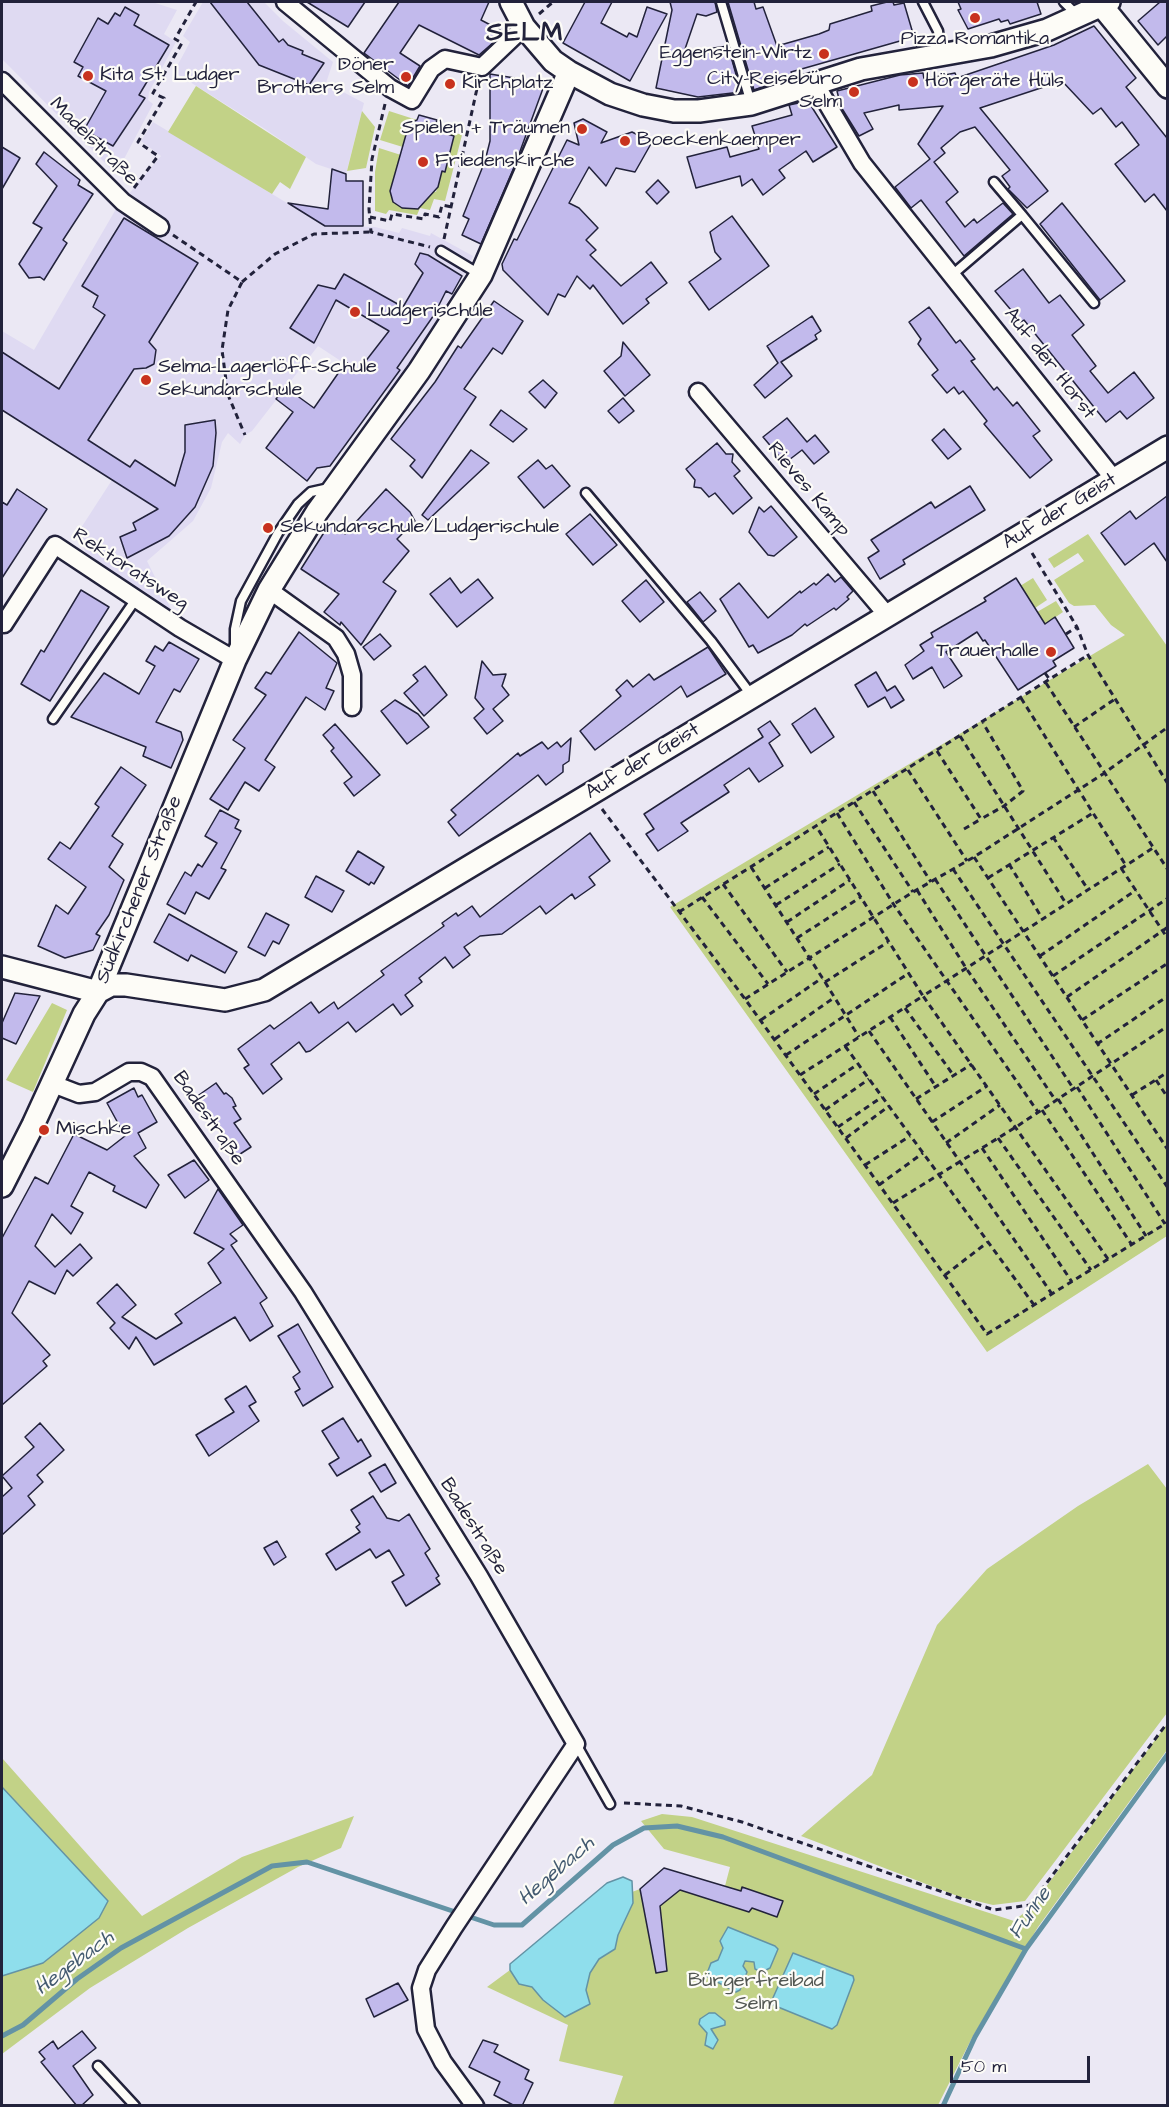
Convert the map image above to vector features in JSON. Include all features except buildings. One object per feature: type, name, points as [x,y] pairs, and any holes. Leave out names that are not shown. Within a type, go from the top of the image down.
[{"type":"street","points":[[285,2],[390,88],[412,100],[431,69],[445,58],[482,67],[524,27]]},
{"type":"street","points":[[511,2],[524,27],[553,61],[569,72],[610,94],[643,105],[674,111],[699,111],[751,104],[861,69],[941,56],[1026,36],[1079,17],[1106,4],[1167,87]]},
{"type":"street","name":"Südkirchener Straße","points":[[2,1186],[53,1084],[84,1014],[98,992],[234,660],[269,590],[335,487],[419,371],[481,275],[569,72]]},
{"type":"street","name":"Madelstraße","points":[[2,81],[123,202],[160,227]]},
{"type":"street","name":"Auf der Horst","points":[[815,83],[862,164],[1114,479]]},
{"type":"street","name":"Rieves Kamp","points":[[698,392],[887,615]]},
{"type":"street","name":"Auf der Geist","points":[[98,992],[111,985],[126,985],[225,1000],[264,990],[1167,447]]},
{"type":"street","name":"Rektoratsweg","points":[[2,622],[4,624],[55,545],[234,660]]},
{"type":"street","points":[[269,590],[336,639],[346,654],[352,675],[352,707]]},
{"type":"street","points":[[2,967],[98,992]]},
{"type":"street","name":"Badestraße","points":[[53,1084],[79,1095],[95,1092],[129,1072],[141,1072],[152,1077],[165,1093],[303,1292],[479,1576],[576,1744]]},
{"type":"street","points":[[475,2106],[443,2062],[426,2029],[421,1988],[427,1970],[454,1927],[576,1744]]},
{"type":"lane","points":[[721,2],[751,104]]},
{"type":"lane","points":[[923,2],[938,31],[941,56]]},
{"type":"lane","points":[[1064,2],[1079,17]]},
{"type":"lane","points":[[994,182],[1094,303]]},
{"type":"lane","points":[[952,274],[1022,215]]},
{"type":"lane","points":[[441,251],[481,275]]},
{"type":"lane","points":[[234,660],[235,629],[241,601],[278,533],[298,504],[311,492],[335,487]]},
{"type":"lane","points":[[586,493],[711,641],[752,696]]},
{"type":"lane","points":[[54,719],[136,599]]},
{"type":"lane","points":[[576,1744],[610,1804]]},
{"type":"lane","points":[[98,2066],[135,2106]]},
{"type":"path","points":[[123,202],[158,156],[138,142],[164,98],[153,93],[182,43],[175,39],[196,2]]},
{"type":"path","points":[[245,435],[228,395],[222,350],[228,310],[242,282],[275,254],[314,234],[371,232],[441,251],[482,67]]},
{"type":"path","points":[[371,232],[372,159],[390,88]]},
{"type":"path","points":[[370,217],[390,221],[392,214],[424,219],[425,214],[439,217],[442,205],[452,207]]},
{"type":"path","points":[[160,227],[242,282]]},
{"type":"path","points":[[1021,536],[1077,627],[1088,655],[1167,784]]},
{"type":"path","points":[[1066,634],[1077,627]]},
{"type":"path","points":[[679,912],[1088,655]]},
{"type":"path","points":[[1045,673],[1103,774],[1167,870]]},
{"type":"path","points":[[1021,698],[1167,939]]},
{"type":"path","points":[[1074,727],[1115,699]]},
{"type":"path","points":[[964,829],[1004,806],[1023,791],[982,722]]},
{"type":"path","points":[[745,999],[809,957],[1018,829],[1103,774],[1167,727]]},
{"type":"path","points":[[960,736],[1065,903]]},
{"type":"path","points":[[937,751],[981,819]]},
{"type":"path","points":[[907,769],[966,861]]},
{"type":"path","points":[[591,793],[786,1055],[987,1334],[1166,1223],[873,791]]},
{"type":"path","points":[[854,802],[1057,1100],[1146,1236]]},
{"type":"path","points":[[837,813],[894,905],[1132,1245]]},
{"type":"path","points":[[988,878],[1092,813]]},
{"type":"path","points":[[816,826],[923,996],[1108,1259]]},
{"type":"path","points":[[1053,837],[1088,889]]},
{"type":"path","points":[[765,888],[829,847]]},
{"type":"path","points":[[800,1075],[1022,930],[1153,848]]},
{"type":"path","points":[[974,857],[1167,1150]]},
{"type":"path","points":[[776,905],[840,864]]},
{"type":"path","points":[[1009,864],[1042,918]]},
{"type":"path","points":[[751,867],[859,1037]]},
{"type":"path","points":[[953,869],[1167,1188]]},
{"type":"path","points":[[787,922],[850,880]]},
{"type":"path","points":[[723,884],[786,972]]},
{"type":"path","points":[[1040,956],[1136,890]]},
{"type":"path","points":[[702,897],[768,984]]},
{"type":"path","points":[[797,938],[861,897]]},
{"type":"path","points":[[1053,976],[1167,898]]},
{"type":"path","points":[[1067,997],[1167,927]]},
{"type":"path","points":[[760,1020],[888,942]]},
{"type":"path","points":[[1082,1020],[1167,963]]},
{"type":"path","points":[[786,1055],[909,973]]},
{"type":"path","points":[[1097,1044],[1167,996]]},
{"type":"path","points":[[774,1040],[835,998]]},
{"type":"path","points":[[905,1008],[954,1076]]},
{"type":"path","points":[[890,1017],[936,1087]]},
{"type":"path","points":[[893,1203],[1016,1127],[1167,1026]]},
{"type":"path","points":[[869,1031],[1052,1294]]},
{"type":"path","points":[[845,1046],[1034,1305]]},
{"type":"path","points":[[814,1094],[858,1064]]},
{"type":"path","points":[[916,1100],[972,1064]]},
{"type":"path","points":[[1132,1095],[1167,1072]]},
{"type":"path","points":[[825,1110],[869,1079]]},
{"type":"path","points":[[1156,1080],[1167,1098]]},
{"type":"path","points":[[932,1122],[987,1086]]},
{"type":"path","points":[[838,1127],[882,1097]]},
{"type":"path","points":[[946,1143],[1000,1105]]},
{"type":"path","points":[[846,1138],[889,1106]]},
{"type":"path","points":[[865,1165],[910,1136]]},
{"type":"path","points":[[998,1138],[1091,1270]]},
{"type":"path","points":[[982,1148],[1072,1282]]},
{"type":"path","points":[[879,1185],[923,1153]]},
{"type":"path","points":[[945,1275],[988,1242]]},
{"type":"path","points":[[610,1804],[652,1803],[681,1806],[742,1822],[994,1910],[1030,1905],[1167,1722]]},
{"type":"shaded area","name":"Kita St. Ludger","points":[[3,2],[152,2],[177,10],[164,34],[176,42],[149,92],[148,100],[153,104],[124,159],[118,157],[111,169],[2,59]]},
{"type":"shaded area","points":[[203,2],[264,2],[283,21],[333,62],[326,83],[364,103],[346,174],[316,164],[174,72],[190,42],[183,36]]},
{"type":"shaded area","name":"Selma-Lagerlöff-Schule Sekundarschule","points":[[153,122],[325,226],[375,227],[399,233],[402,228],[430,236],[431,233],[473,256],[464,275],[391,394],[318,346],[240,444],[228,433],[222,442],[211,488],[193,521],[147,561],[171,609],[168,612],[88,561],[79,531],[112,480],[2,409],[2,331],[34,350],[116,209],[161,156],[141,141]]},
{"type":"green space","points":[[196,86],[306,157],[290,189],[280,182],[272,194],[168,132]]},
{"type":"green space","points":[[362,111],[375,127],[366,168],[347,171]]},
{"type":"green space","points":[[389,111],[417,120],[405,139],[406,148],[380,140]]},
{"type":"green space","points":[[447,130],[462,135],[445,201],[434,199],[430,210],[420,208],[417,215],[389,210],[386,214],[375,211],[375,172],[379,148],[401,155],[390,191],[397,205],[410,206],[413,209],[426,201],[426,189],[436,192],[442,171],[445,172],[446,155],[450,154],[447,153],[445,136]]},
{"type":"green space","points":[[1088,534],[1167,646],[1167,1236],[987,1352],[670,907],[1125,635],[1111,625],[1095,605],[1074,606],[1069,603],[1054,580],[1084,561],[1078,553],[1054,568],[1048,559]]},
{"type":"green space","points":[[1033,578],[1047,600],[1035,608],[1020,586]]},
{"type":"green space","points":[[1056,601],[1063,612],[1035,631],[1037,612]]},
{"type":"green space","points":[[52,1003],[67,1010],[33,1092],[6,1080]]},
{"type":"green space","points":[[1148,1464],[1167,1489],[1167,1713],[1025,1901],[993,1905],[960,1897],[801,1836],[872,1775],[937,1625],[987,1569],[1078,1506]]},
{"type":"green space","name":"Bürgerfreibad Selm","points":[[1167,1724],[1167,1750],[1038,1927],[973,2036],[938,2105],[613,2105],[623,2076],[559,2061],[568,2025],[487,1987],[510,1970],[519,1984],[532,1986],[543,2000],[586,1990],[590,1973],[599,1959],[615,1949],[618,1935],[633,1903],[632,1892],[640,1889],[664,1868],[725,1886],[730,1867],[664,1849],[641,1821],[662,1814],[692,1817],[1014,1921],[1031,1907]]},
{"type":"green space","points":[[2,1758],[142,1916],[242,1857],[354,1816],[341,1848],[298,1867],[188,1928],[90,1988],[2,2054],[2,1976],[43,1963],[108,1901],[2,1787]]},
{"type":"water","points":[[2,1787],[108,1901],[99,1918],[43,1963],[2,1976]]},
{"type":"water","points":[[623,1877],[632,1881],[633,1903],[618,1935],[615,1949],[599,1959],[590,1973],[586,1990],[590,2004],[565,2017],[543,2000],[532,1987],[519,1984],[510,1970],[510,1964],[607,1883]]},
{"type":"water","points":[[728,1927],[778,1949],[770,1968],[762,1972],[755,1969],[754,1962],[745,1961],[743,1966],[747,1972],[740,1990],[736,1992],[706,1976],[711,1963],[718,1960],[723,1948],[720,1941]]},
{"type":"water","points":[[793,1953],[853,1976],[854,1980],[837,2025],[832,2029],[773,2005],[772,2000]]},
{"type":"water","points":[[709,2013],[715,2013],[725,2021],[725,2025],[711,2029],[718,2040],[713,2049],[705,2045],[707,2033],[699,2024],[700,2019]]},
{"type":"waterway","name":"Funne","points":[[943,2106],[975,2037],[1026,1949],[1168,1754]]},
{"type":"waterway","name":"Hegebach","points":[[2,2036],[23,2025],[77,1979],[121,1948],[272,1866],[307,1862],[494,1925],[522,1925],[613,1845],[644,1828],[677,1826],[723,1837],[1026,1949]]},
{"type":"place","name":"Pizza Romantika","points":[[975,18]]},
{"type":"place","name":"Eggenstein-Wirtz","points":[[824,54]]},
{"type":"place","name":"Kita St. Ludger","points":[[88,76]]},
{"type":"place","name":"Döner Brothers Selm","points":[[406,77]]},
{"type":"place","name":"Hörgeräte Hüls","points":[[913,82]]},
{"type":"place","name":"Kirchplatz","points":[[450,84]]},
{"type":"place","name":"City-Reisebüro Selm","points":[[854,92]]},
{"type":"place","name":"Spielen + Träumen","points":[[582,129]]},
{"type":"place","name":"Boeckenkaemper","points":[[625,141]]},
{"type":"place","name":"Friedenskirche","points":[[423,162]]},
{"type":"place","name":"Ludgerischule","points":[[355,312]]},
{"type":"place","name":"Selma-Lagerlöff-Schule Sekundarschule","points":[[146,380]]},
{"type":"place","name":"Sekundarschule/Ludgerischule","points":[[268,528]]},
{"type":"place","name":"Trauerhalle","points":[[1051,652]]},
{"type":"place","name":"Mischke","points":[[44,1130]]},
{"type":"district","name":"SELM","points":[[525,35]]}]
